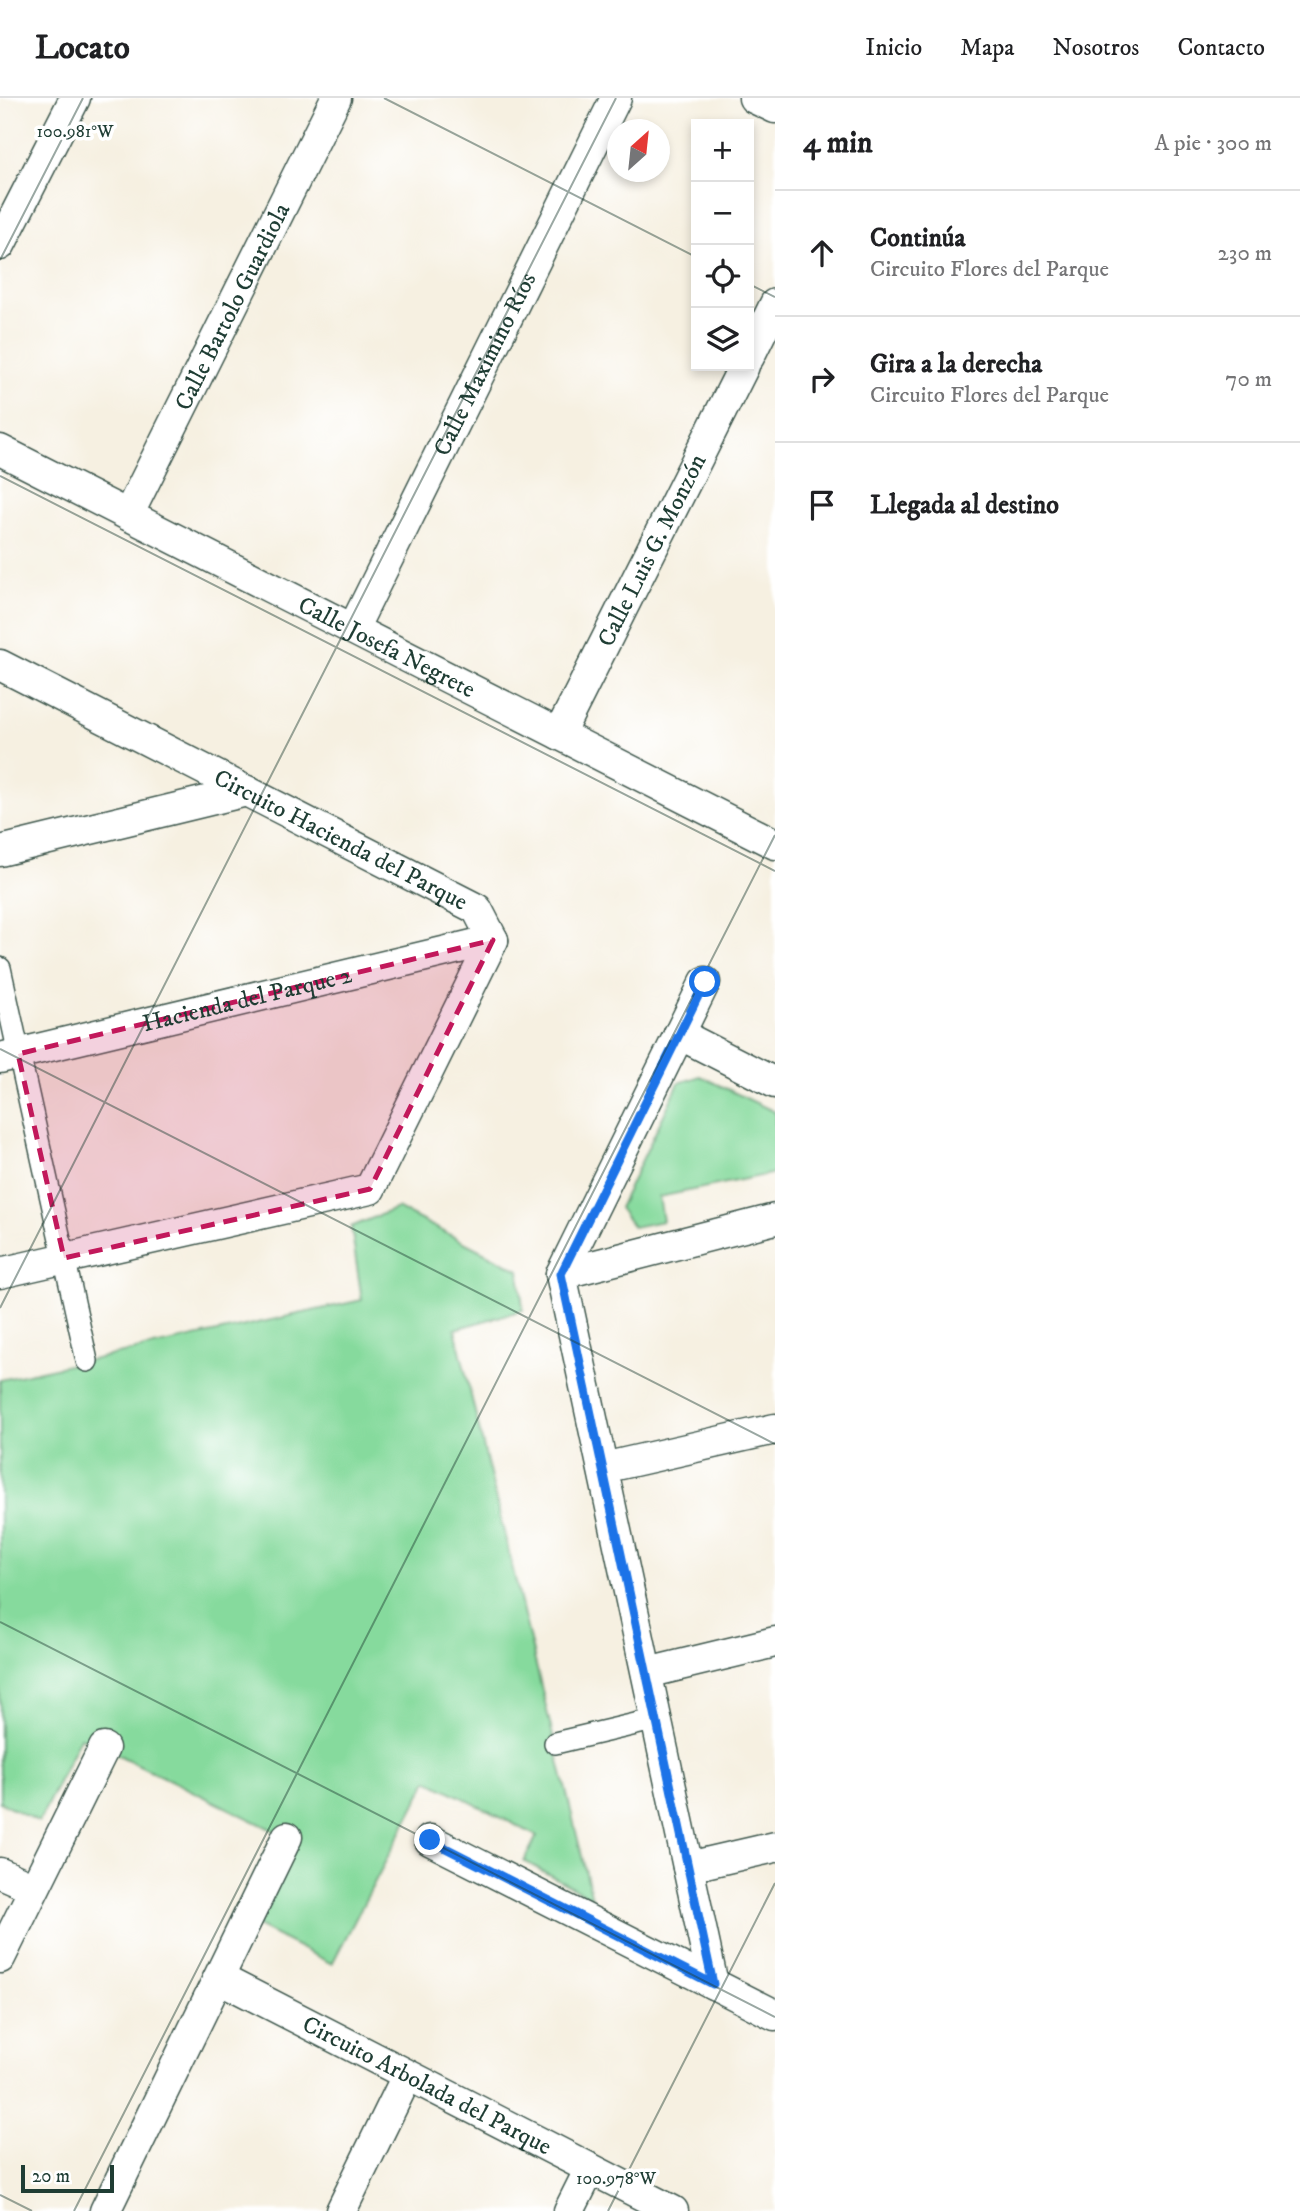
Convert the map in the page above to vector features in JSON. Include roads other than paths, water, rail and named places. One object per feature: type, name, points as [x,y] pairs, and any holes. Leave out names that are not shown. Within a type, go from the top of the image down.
[{"type":"street","points":[[0,245],[75,98]]},
{"type":"street","name":"Calle Bartolo Guardiola","points":[[128,515],[336,98]]},
{"type":"street","name":"Calle Maximino Ríos","points":[[353,629],[616,98]]},
{"type":"street","points":[[754,98],[775,108]]},
{"type":"street","points":[[754,347],[775,304]]},
{"type":"street","name":"Calle Luis G. Monzón","points":[[559,734],[741,371]]},
{"type":"street","name":"Calle Josefa Negrete","points":[[0,450],[775,844]]},
{"type":"street","name":"Circuito Hacienda del Parque","points":[[0,665],[477,909],[493,940]]},
{"type":"street","points":[[0,851],[247,791]]},
{"type":"street","points":[[0,1273],[370,1189],[493,940]]},
{"type":"street","name":"Hacienda del Parque 2","points":[[9,1056],[493,940]]},
{"type":"street","points":[[0,968],[9,1056],[64,1258],[87,1361]]},
{"type":"street","points":[[705,982],[561,1274],[713,1984]]},
{"type":"street","points":[[680,1034],[775,1083]]},
{"type":"street","points":[[561,1274],[775,1219]]},
{"type":"street","points":[[603,1468],[775,1429]]},
{"type":"street","points":[[647,1673],[775,1642]]},
{"type":"street","points":[[555,1743],[657,1719]]},
{"type":"street","points":[[0,1958],[104,1748]]},
{"type":"street","points":[[105,2211],[287,1837]]},
{"type":"street","points":[[430,1840],[775,2015]]},
{"type":"street","points":[[688,1867],[775,1847]]},
{"type":"street","points":[[1,1875],[34,1888]]},
{"type":"street","name":"Circuito Arbolada del Parque","points":[[219,1978],[673,2211]]},
{"type":"street","points":[[341,2211],[407,2076]]},
{"type":"street","points":[[569,2211],[590,2169]]}]
